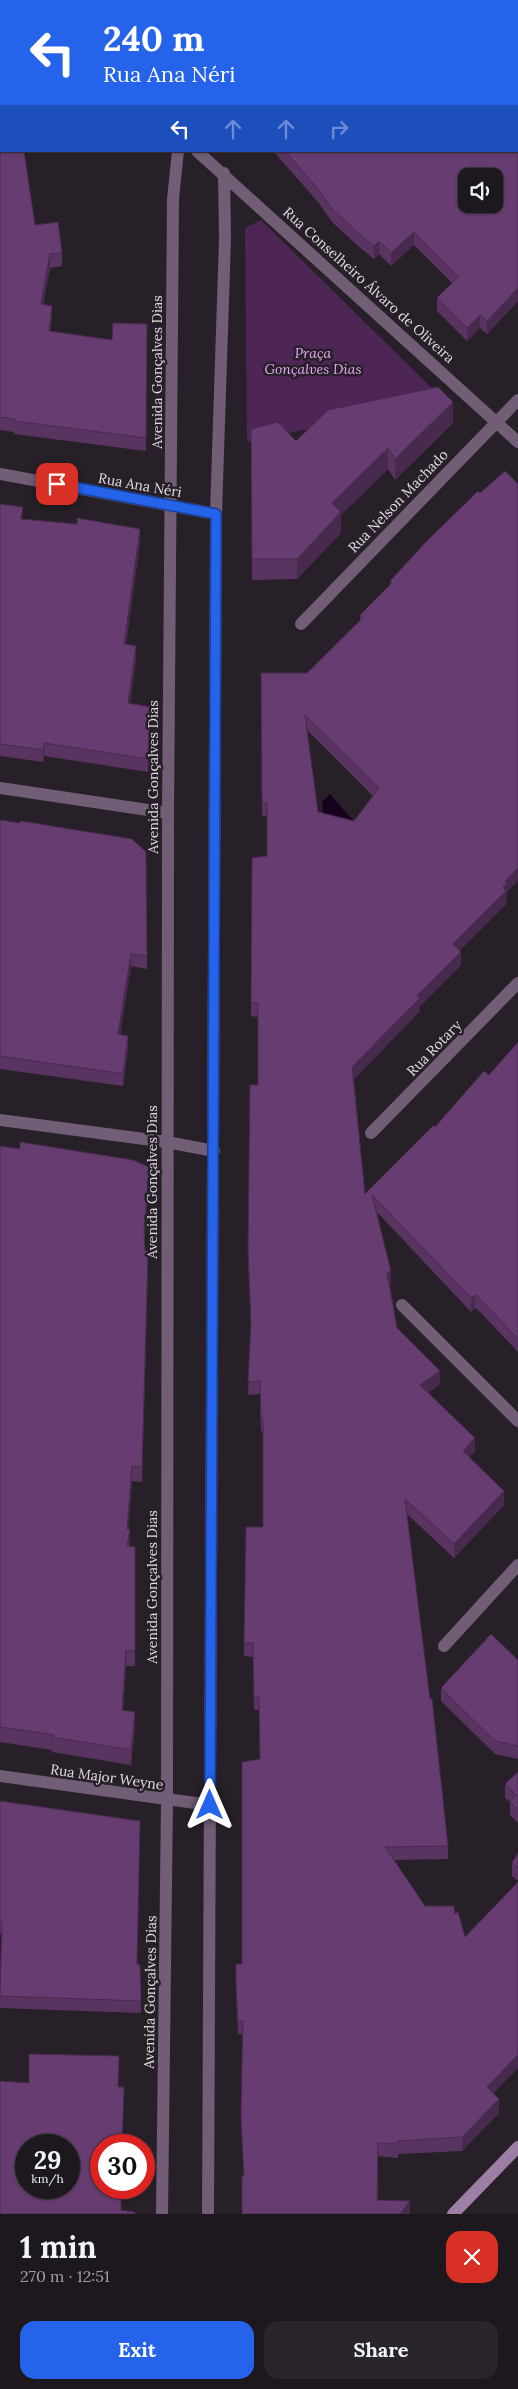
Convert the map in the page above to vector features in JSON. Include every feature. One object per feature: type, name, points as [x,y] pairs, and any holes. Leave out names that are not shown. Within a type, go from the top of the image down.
[{"type":"street","name":"Avenida Gonçalves Dias","points":[[162,2214],[167,1801],[168,813],[173,199],[178,152]]},
{"type":"street","name":"Rua Conselheiro Álvaro de Oliveira","points":[[198,152],[518,442]]},
{"type":"street","points":[[208,2214],[216,514],[225,240],[224,174]]},
{"type":"street","name":"Rua Nelson Machado","points":[[301,624],[518,400]]},
{"type":"street","name":"Rua Ana Néri","points":[[0,474],[216,514]]},
{"type":"street","points":[[0,788],[168,813]]},
{"type":"street","name":"Rua Rotary","points":[[371,1134],[518,983]]},
{"type":"street","points":[[0,1120],[167,1142],[214,1151]]},
{"type":"street","points":[[402,1305],[518,1421]]},
{"type":"street","points":[[444,1646],[518,1565]]},
{"type":"street","name":"Rua Major Weyne","points":[[0,1776],[167,1801],[210,1805]]},
{"type":"street","points":[[453,2214],[518,2147]]},
{"type":"green space","name":"Praça Gonçalves Dias","points":[[261,220],[444,400],[247,442],[245,228]]},
{"type":"shaded area","points":[[330,794],[363,832],[323,819],[322,802]]},
{"type":"building","points":[[0,152],[24,152],[35,225],[58,222],[62,253],[50,254],[41,304],[52,306],[49,331],[112,340],[113,323],[147,324],[146,438],[14,421],[15,419],[0,417]]},
{"type":"building","points":[[286,152],[518,152],[518,288],[487,321],[480,315],[467,328],[437,298],[458,277],[414,232],[391,253],[379,241],[374,246],[332,209],[318,189]]},
{"type":"building","points":[[438,387],[453,402],[395,459],[388,448],[332,503],[341,512],[297,559],[252,559],[251,429],[278,422],[296,441],[328,410]]},
{"type":"building","points":[[505,471],[518,484],[518,868],[505,881],[507,883],[503,887],[506,891],[453,944],[461,952],[417,996],[420,998],[352,1067],[365,1194],[434,1125],[435,1127],[484,1071],[489,1075],[518,1042],[518,1339],[478,1297],[475,1295],[471,1298],[372,1195],[391,1271],[387,1273],[397,1328],[440,1371],[420,1385],[475,1438],[463,1451],[504,1491],[454,1544],[405,1499],[430,1699],[432,1698],[448,1846],[385,1847],[425,1906],[454,1906],[455,1914],[458,1912],[465,1937],[518,1882],[518,2055],[487,2087],[499,2099],[462,2137],[398,2141],[398,2144],[378,2143],[377,2200],[410,2201],[400,2214],[242,2214],[242,2176],[244,2176],[241,2116],[243,2021],[238,2021],[236,1964],[242,1964],[242,1762],[260,1759],[259,1697],[254,1697],[253,1643],[244,1643],[246,1527],[263,1527],[263,1418],[261,1418],[260,1381],[248,1382],[251,1323],[248,1248],[250,1085],[258,1085],[258,1003],[251,1003],[252,858],[267,856],[267,803],[262,803],[261,673],[307,673],[363,618],[360,615],[392,583],[390,581],[426,542],[478,491],[480,493]],"holes":[[[305,715],[379,788],[354,821],[318,812]]]},
{"type":"building","points":[[0,504],[23,507],[21,519],[77,524],[77,518],[140,529],[124,644],[136,646],[128,703],[150,707],[148,759],[44,743],[43,750],[0,744]]},
{"type":"building","points":[[0,820],[20,823],[21,821],[132,839],[146,852],[147,956],[131,954],[118,1034],[128,1036],[123,1074],[0,1056]]},
{"type":"building","points":[[20,1142],[133,1160],[149,1167],[144,1231],[145,1250],[148,1251],[142,1467],[132,1466],[127,1529],[130,1529],[127,1546],[135,1547],[135,1651],[126,1650],[122,1710],[135,1712],[131,1750],[0,1727],[0,1146],[20,1149]]},
{"type":"building","points":[[491,1634],[518,1660],[518,1746],[495,1741],[441,1688]]},
{"type":"building","points":[[518,1772],[518,1810],[510,1802],[516,1795],[505,1784]]},
{"type":"building","points":[[0,1801],[140,1821],[137,1964],[140,1965],[141,2001],[0,1996],[2,1923],[0,1922]]},
{"type":"building","points":[[518,1853],[518,1868],[512,1863]]},
{"type":"building","points":[[29,2054],[119,2056],[118,2087],[124,2087],[122,2134],[90,2134],[90,2199],[121,2199],[121,2210],[135,2212],[135,2214],[0,2214],[0,2081],[29,2083]]},
{"type":"route","points":[[57,484],[216,514],[210,1805]]}]
